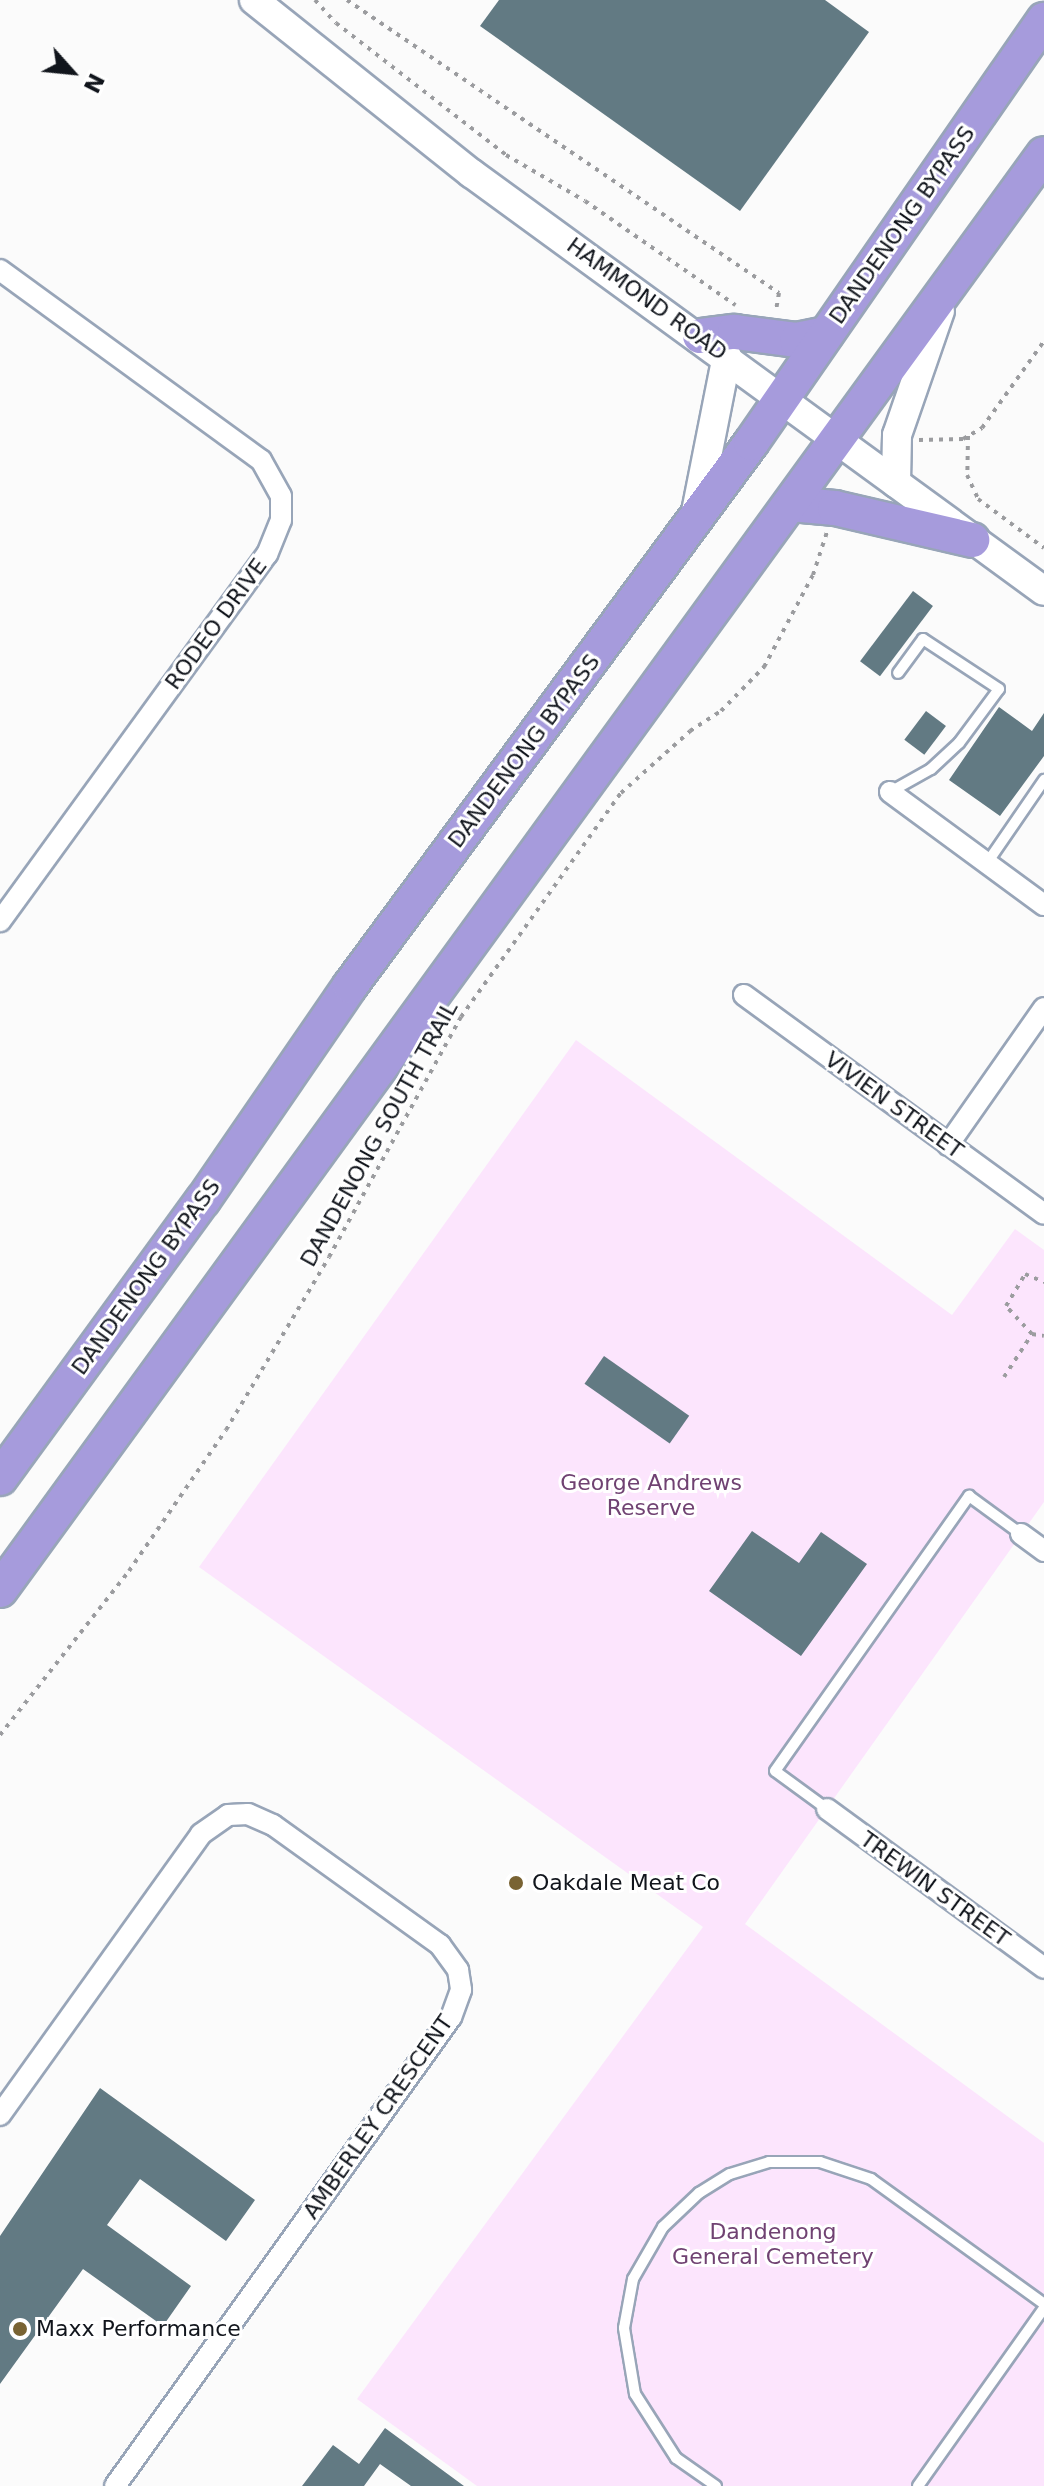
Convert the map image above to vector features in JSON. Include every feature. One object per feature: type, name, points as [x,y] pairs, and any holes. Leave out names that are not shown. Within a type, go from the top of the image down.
[{"type":"highway","name":"DANDENONG BYPASS","points":[[0,1478],[203,1200],[359,973],[783,398],[1044,20]]},
{"type":"highway","points":[[0,1590],[1044,154]]},
{"type":"highway","points":[[700,336],[735,332],[797,340],[826,334]]},
{"type":"highway","points":[[791,504],[835,508],[972,540]]},
{"type":"main road","name":"HAMMOND ROAD","points":[[254,0],[471,173],[700,336],[1044,591]]},
{"type":"main road","points":[[896,483],[897,435],[905,404],[950,284]]},
{"type":"main road","points":[[694,521],[727,356]]},
{"type":"street","name":"RODEO DRIVE","points":[[0,270],[261,460],[281,496],[281,520],[267,554],[0,921]]},
{"type":"street","points":[[890,792],[1044,905]]},
{"type":"street","name":"VIVIEN STREET","points":[[744,995],[1044,1214]]},
{"type":"street","points":[[948,1145],[1044,1008]]},
{"type":"street","points":[[1021,1534],[1044,1551]]},
{"type":"street","name":"TREWIN STREET","points":[[827,1809],[1044,1968]]},
{"type":"street","name":"AMBERLEY CRESCENT","points":[[0,2115],[201,1834],[228,1815],[248,1814],[273,1825],[440,1945],[458,1970],[461,1990],[451,2017],[115,2486]]},
{"type":"lane","points":[[890,792],[931,769],[959,743],[999,689],[923,639],[898,673]]},
{"type":"lane","points":[[987,863],[1044,780]]},
{"type":"lane","points":[[827,1809],[775,1771],[969,1496],[1021,1534]]},
{"type":"lane","points":[[716,2486],[676,2458],[635,2394],[624,2328],[633,2279],[663,2227],[699,2193],[730,2174],[769,2162],[820,2162],[871,2179],[1044,2306],[918,2486]]},
{"type":"path","points":[[315,0],[336,23],[506,155],[585,201],[721,299],[743,309]]},
{"type":"path","points":[[347,0],[779,293],[775,318],[764,316]]},
{"type":"path","points":[[997,412],[1044,341]]},
{"type":"path","points":[[968,436],[967,475],[978,499],[1044,548]]},
{"type":"path","name":"DANDENONG SOUTH TRAIL","points":[[0,1735],[129,1571],[226,1430],[329,1257],[439,1051],[490,975],[621,793],[690,731],[721,711],[764,667],[813,575]]},
{"type":"path","points":[[1044,1282],[1025,1274],[1006,1306],[1032,1334],[1044,1336]]},
{"type":"path","points":[[1004,1377],[1032,1334]]},
{"type":"green space","name":"George Andrews Reserve","points":[[576,1040],[952,1315],[1015,1229],[1044,1250],[1044,1502],[745,1924],[1044,2143],[1044,2486],[477,2486],[357,2399],[703,1927],[199,1567]]},
{"type":"building","points":[[499,0],[825,0],[869,32],[740,211],[480,26]]},
{"type":"building","points":[[913,591],[933,606],[880,676],[860,661]]},
{"type":"building","points":[[999,707],[1032,731],[1044,713],[1044,756],[1000,816],[949,780]]},
{"type":"building","points":[[926,711],[946,726],[924,755],[904,740]]},
{"type":"building","points":[[604,1356],[689,1416],[670,1444],[584,1384]]},
{"type":"building","points":[[752,1531],[799,1563],[821,1532],[867,1564],[801,1656],[709,1591]]},
{"type":"building","points":[[100,2088],[255,2200],[226,2241],[140,2179],[107,2225],[191,2286],[163,2326],[83,2269],[0,2384],[0,2236]]},
{"type":"building","points":[[385,2428],[464,2486],[411,2486],[380,2464],[364,2486],[302,2486],[333,2445],[359,2464]]},
{"type":"place","name":"Oakdale Meat Co","points":[[516,1883]]},
{"type":"place","name":"Maxx Performance","points":[[20,2329]]},
{"type":"park label","name":"Dandenong General Cemetery","points":[[773,2244]]}]
